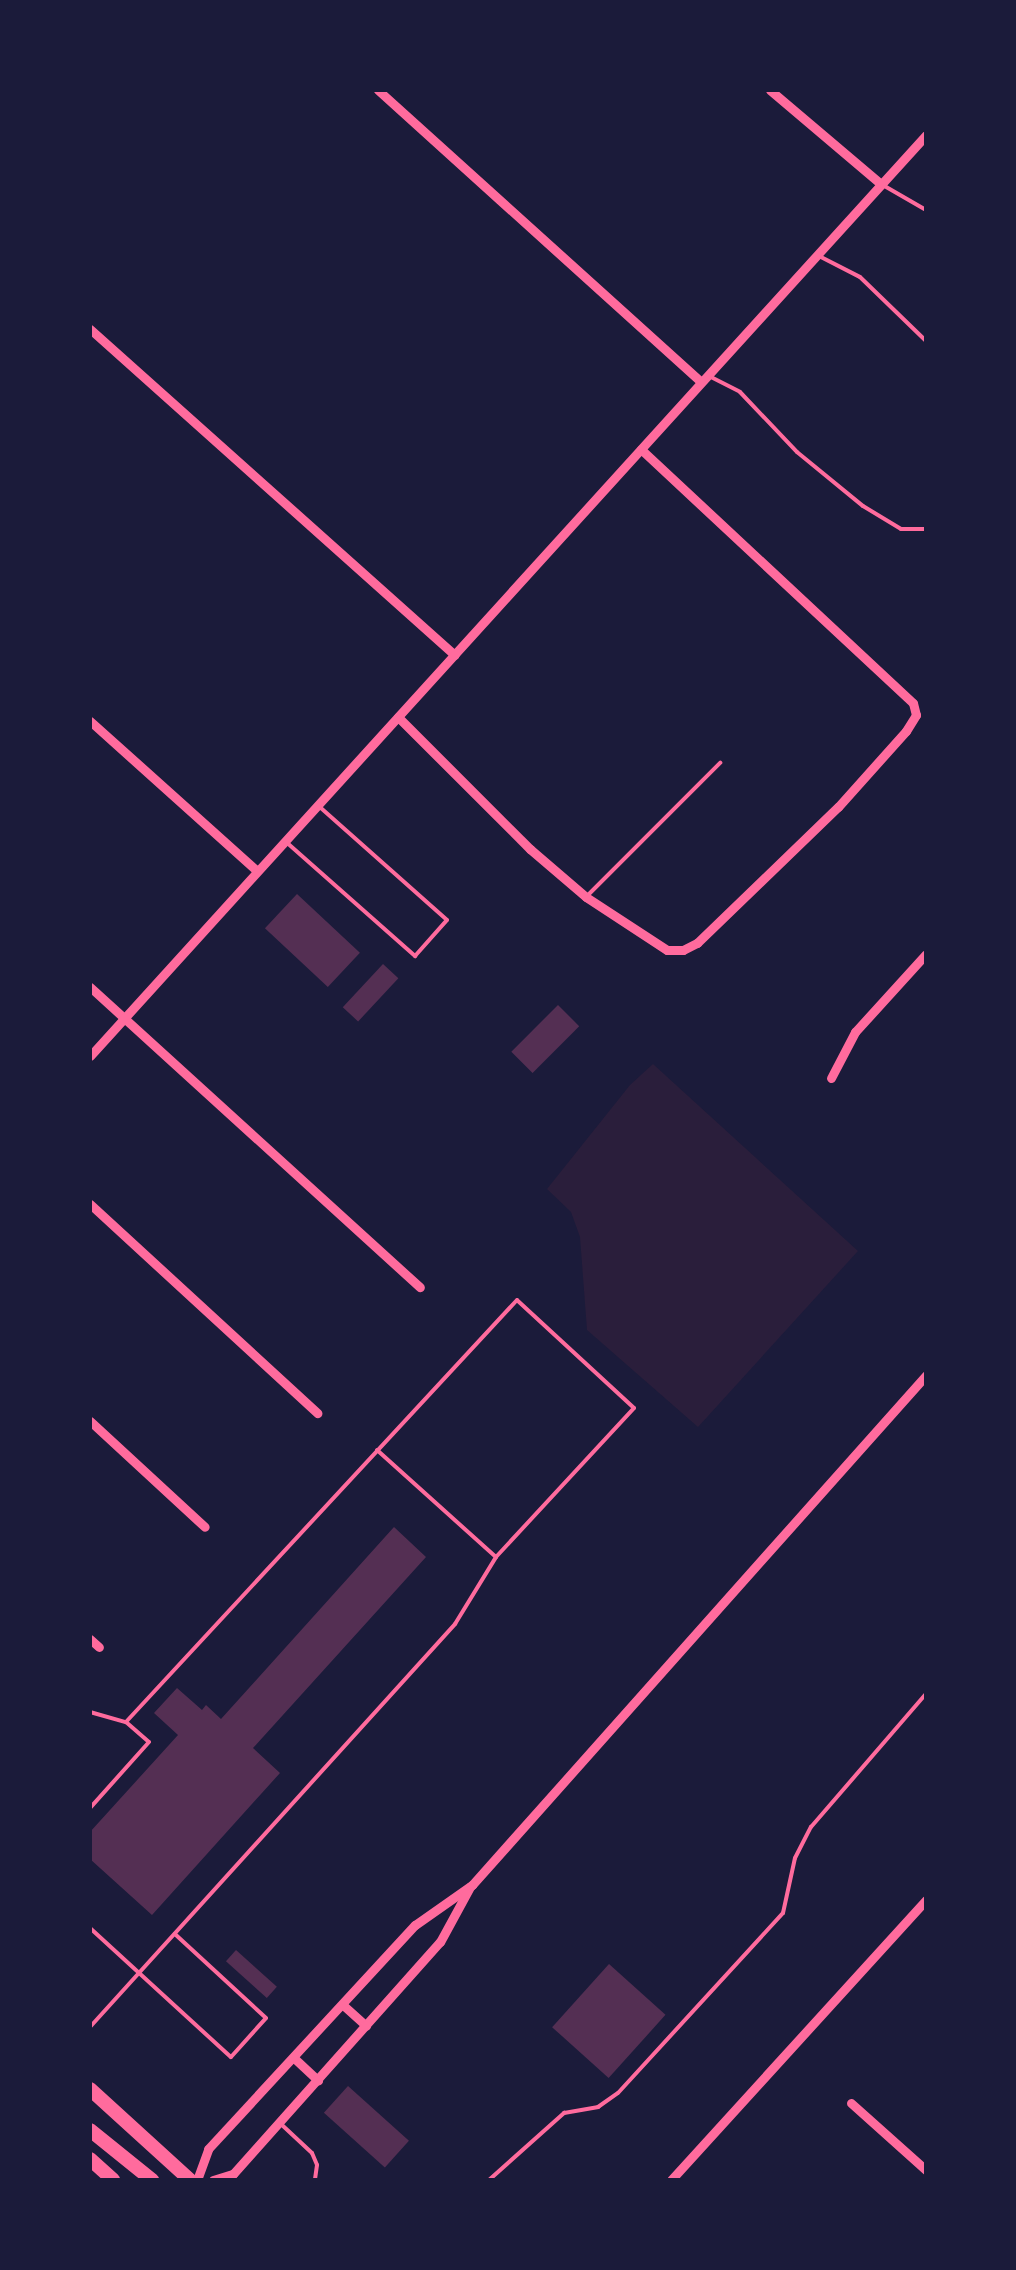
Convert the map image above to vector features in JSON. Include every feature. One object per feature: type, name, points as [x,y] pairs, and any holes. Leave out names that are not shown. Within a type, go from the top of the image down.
[{"type":"highway","points":[[90,2088],[194,2180]]},
{"type":"highway","points":[[90,2130],[152,2180]]},
{"type":"highway","points":[[90,2159],[113,2180]]},
{"type":"street","points":[[378,90],[704,379]]},
{"type":"street","points":[[770,90],[881,184]]},
{"type":"street","points":[[90,1056],[926,136]]},
{"type":"street","points":[[90,329],[454,655]]},
{"type":"street","points":[[398,717],[530,850],[586,897],[667,950],[683,950],[696,942],[785,862],[916,715],[913,703],[640,449]]},
{"type":"street","points":[[90,722],[257,871]]},
{"type":"street","points":[[831,1078],[855,1032],[926,954]]},
{"type":"street","points":[[90,988],[420,1287]]},
{"type":"street","points":[[90,1204],[317,1413]]},
{"type":"street","points":[[213,2180],[234,2174],[366,2026],[440,1942],[472,1885],[926,1375]]},
{"type":"street","points":[[90,1421],[206,1527]]},
{"type":"street","points":[[90,1638],[99,1646]]},
{"type":"street","points":[[194,2180],[208,2149],[415,1925],[472,1885]]},
{"type":"street","points":[[671,2180],[926,1900]]},
{"type":"street","points":[[343,2005],[366,2026]]},
{"type":"street","points":[[294,2058],[318,2080]]},
{"type":"street","points":[[851,2103],[926,2170]]},
{"type":"lane","points":[[881,184],[926,210]]},
{"type":"lane","points":[[817,255],[860,277],[926,341]]},
{"type":"lane","points":[[704,379],[740,392],[797,452],[863,506],[901,529],[926,529]]},
{"type":"lane","points":[[586,897],[720,763]]},
{"type":"lane","points":[[285,840],[415,956],[447,920],[318,805]]},
{"type":"lane","points":[[90,2028],[456,1624],[496,1557],[634,1408],[517,1300],[126,1722]]},
{"type":"lane","points":[[377,1450],[496,1557]]},
{"type":"lane","points":[[489,2180],[564,2113],[598,2108],[618,2093],[783,1914],[795,1858],[811,1827],[926,1694]]},
{"type":"lane","points":[[90,1808],[149,1742],[126,1722],[91,1714]]},
{"type":"lane","points":[[90,1928],[231,2057],[266,2018],[174,1934]]},
{"type":"lane","points":[[280,2122],[312,2154],[318,2165],[315,2180]]},
{"type":"shaded area","points":[[653,1064],[858,1251],[698,1427],[587,1330],[580,1237],[571,1212],[547,1189],[630,1085]]},
{"type":"building","points":[[297,894],[360,953],[328,987],[265,928]]},
{"type":"building","points":[[383,964],[398,978],[358,1021],[343,1007]]},
{"type":"building","points":[[558,1005],[579,1026],[533,1073],[511,1052]]},
{"type":"building","points":[[394,1527],[426,1557],[253,1748],[280,1773],[152,1915],[90,1859],[90,1832],[178,1735],[154,1713],[177,1688],[202,1710],[206,1705],[221,1719]]},
{"type":"building","points":[[236,1950],[277,1987],[267,1998],[226,1961]]},
{"type":"building","points":[[609,1964],[665,2015],[609,2078],[552,2027]]},
{"type":"building","points":[[348,2086],[409,2141],[385,2168],[324,2113]]}]
